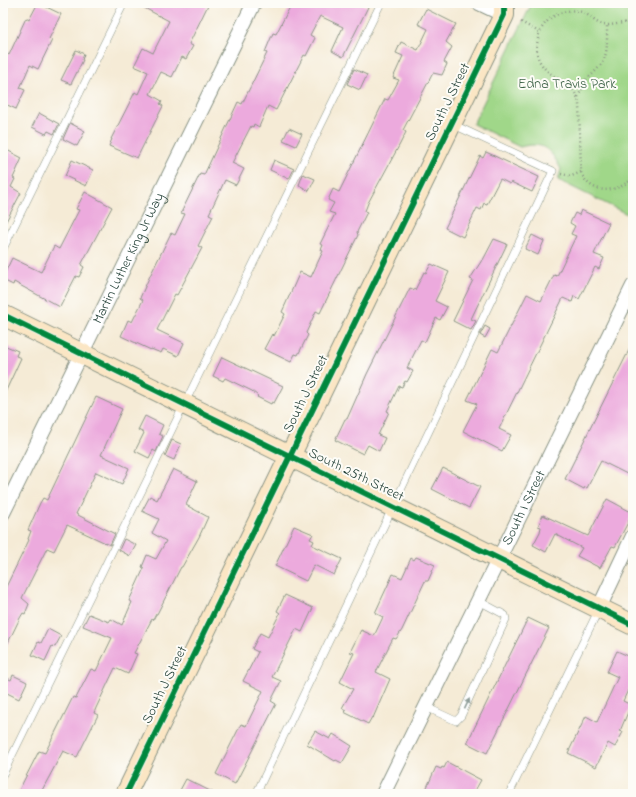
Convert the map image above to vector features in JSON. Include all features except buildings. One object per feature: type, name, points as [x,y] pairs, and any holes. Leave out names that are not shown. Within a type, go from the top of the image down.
[{"type":"street","name":"Martin Luther King Jr Way","points":[[3,512],[254,3]]},
{"type":"street","points":[[479,3],[512,11]]},
{"type":"street","name":"South J Street","points":[[126,794],[451,123],[512,11]]},
{"type":"street","name":"South I Street","points":[[383,794],[633,286]]},
{"type":"street","name":"South 25th Street","points":[[3,315],[633,625]]},
{"type":"street","points":[[599,608],[633,536]]},
{"type":"lane","points":[[3,249],[124,3]]},
{"type":"lane","points":[[3,774],[183,404],[381,3]]},
{"type":"lane","points":[[256,794],[553,171],[451,123]]},
{"type":"lane","points":[[426,707],[456,721],[461,716],[506,619],[505,615],[479,601]]},
{"type":"lane","points":[[509,794],[599,608]]},
{"type":"path","points":[[512,11],[539,32]]},
{"type":"path","points":[[578,97],[567,83],[551,75],[542,65],[537,54],[539,32],[542,25],[548,20],[565,12],[575,11],[583,12],[595,21],[607,25],[633,22]]},
{"type":"path","points":[[607,25],[607,48],[604,64],[586,80],[578,97],[581,172],[584,180],[600,190],[619,188],[633,178]]},
{"type":"path","points":[[567,83],[586,80]]},
{"type":"path","points":[[553,171],[565,176],[572,176],[581,172]]},
{"type":"green space","name":"Edna Travis Park","points":[[532,3],[633,3],[633,217],[558,180],[561,169],[550,152],[545,148],[535,145],[520,147],[473,124]]},
{"type":"cycle path","points":[[126,794],[504,15],[504,3]]},
{"type":"cycle path","points":[[3,315],[633,625]]}]
